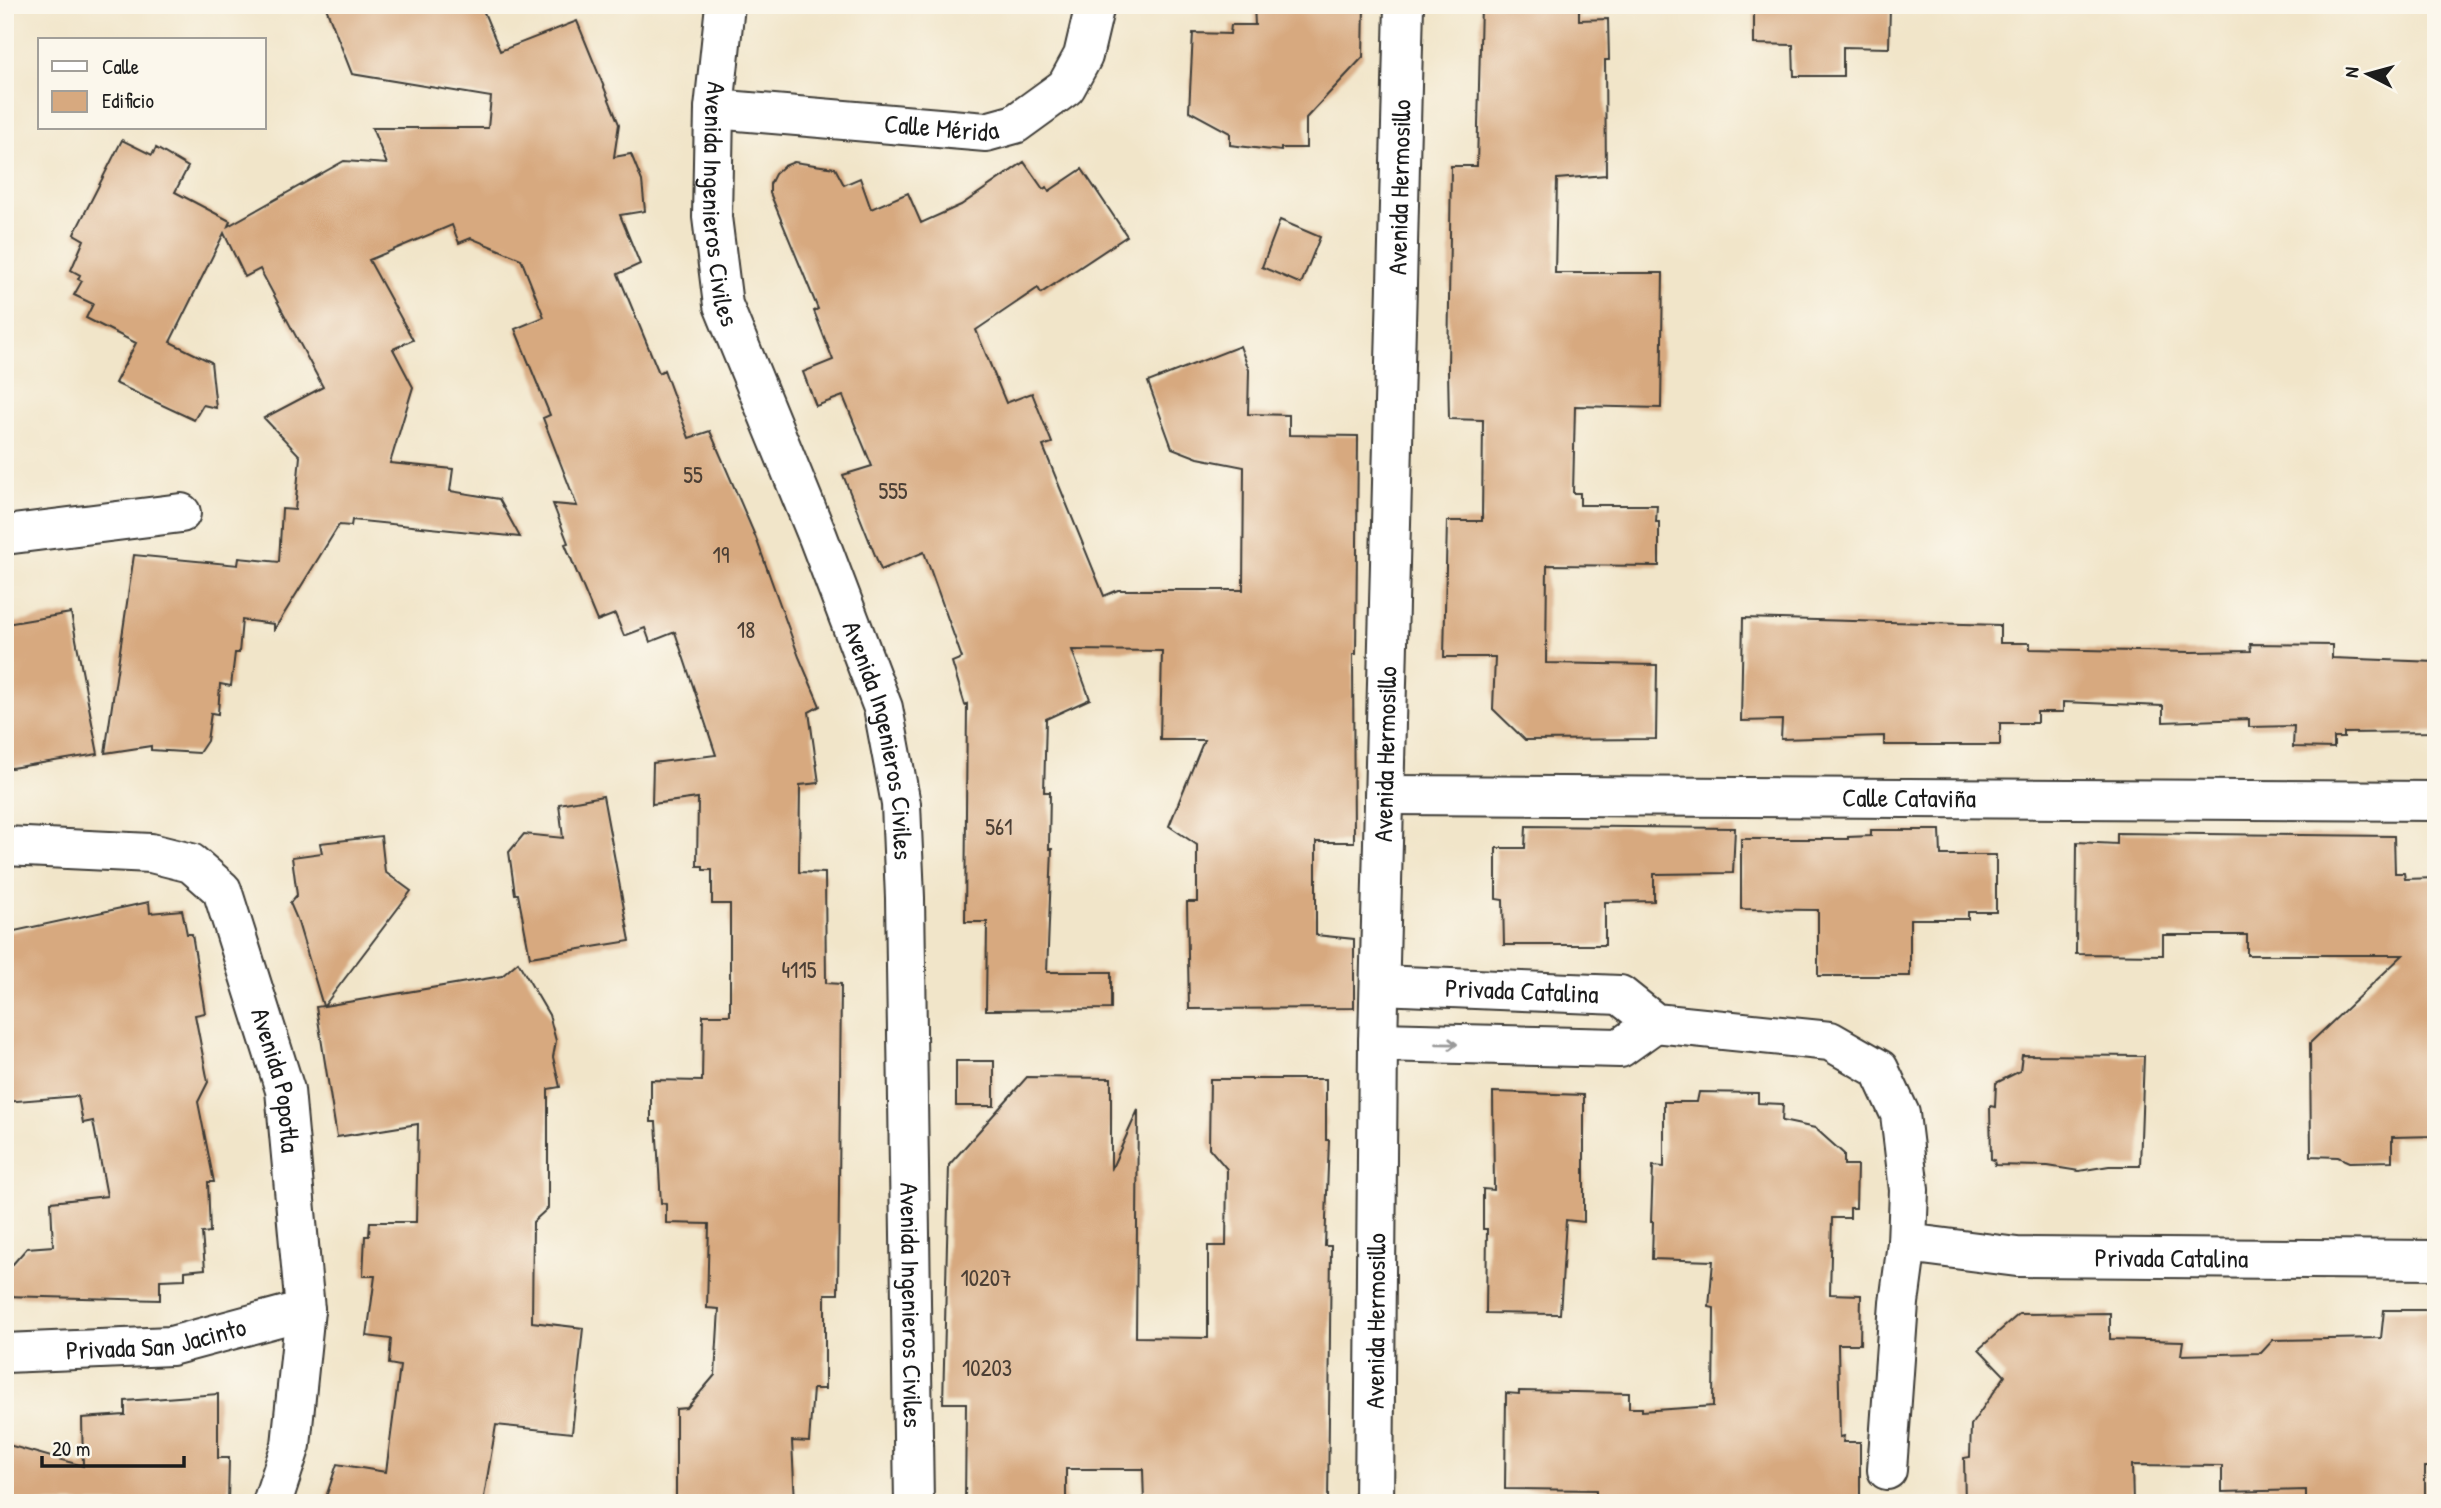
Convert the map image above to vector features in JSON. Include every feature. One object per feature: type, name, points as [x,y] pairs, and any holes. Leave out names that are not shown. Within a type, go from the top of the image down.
[{"type":"street","name":"Avenida Ingenieros Civiles","points":[[725,5],[714,109],[712,217],[723,305],[818,537],[883,708],[901,804],[905,898],[914,1503]]},
{"type":"street","name":"Calle Mérida","points":[[714,109],[986,132],[1015,124],[1066,87],[1083,56],[1096,5]]},
{"type":"street","name":"Avenida Hermosillo","points":[[1374,1503],[1378,1042],[1404,5]]},
{"type":"street","points":[[5,535],[181,513]]},
{"type":"street","name":"Calle Cataviña","points":[[1384,795],[2436,801]]},
{"type":"street","name":"Avenida Popotla","points":[[5,846],[151,853],[191,863],[222,890],[285,1090],[305,1310],[291,1446],[272,1503]]},
{"type":"street","name":"Privada Catalina","points":[[1378,1042],[1620,1048],[1655,1023],[1620,995],[1380,985]]},
{"type":"street","points":[[1655,1023],[1830,1041],[1879,1069],[1900,1114],[1909,1190],[1887,1470]]},
{"type":"street","name":"Privada Catalina","points":[[1907,1242],[2017,1257],[2436,1260]]},
{"type":"street","name":"Privada San Jacinto","points":[[5,1353],[171,1346],[305,1310]]},
{"type":"building","points":[[325,5],[481,5],[500,51],[577,21],[619,124],[614,157],[631,154],[642,181],[645,211],[620,215],[640,264],[618,274],[659,373],[664,370],[689,438],[710,431],[756,538],[799,657],[820,706],[809,712],[819,783],[800,785],[799,872],[825,873],[826,983],[841,984],[838,1294],[825,1294],[825,1389],[813,1389],[809,1442],[792,1441],[795,1503],[676,1503],[676,1409],[687,1408],[715,1375],[719,1309],[707,1308],[709,1224],[666,1223],[666,1204],[661,1203],[656,1122],[651,1122],[651,1080],[702,1081],[703,1015],[730,1015],[730,904],[712,904],[712,870],[703,870],[703,866],[697,866],[698,798],[652,804],[653,763],[716,755],[675,632],[650,642],[645,628],[624,636],[615,614],[597,621],[565,544],[568,543],[553,504],[577,506],[543,418],[550,415],[515,329],[544,317],[521,259],[471,238],[459,243],[452,225],[369,260],[413,340],[393,349],[413,387],[390,463],[453,469],[450,491],[499,499],[520,537],[352,520],[351,526],[339,525],[274,630],[274,624],[242,620],[239,653],[235,653],[231,686],[220,684],[218,714],[211,713],[207,741],[199,753],[151,750],[151,746],[105,753],[134,555],[238,565],[239,558],[279,562],[282,509],[295,510],[300,456],[264,418],[323,387],[260,269],[245,277],[224,233],[170,342],[211,362],[216,408],[203,405],[194,420],[115,383],[136,343],[86,318],[93,304],[74,295],[82,281],[78,279],[80,275],[71,270],[84,240],[74,234],[122,140],[152,155],[156,148],[188,167],[175,192],[230,221],[228,226],[344,161],[387,164],[372,128],[488,128],[491,97],[352,74]]},
{"type":"building","points":[[1254,5],[1364,5],[1363,57],[1306,118],[1306,148],[1281,148],[1281,151],[1230,145],[1230,133],[1189,111],[1193,33],[1230,34],[1231,25],[1255,25]]},
{"type":"building","points":[[1481,5],[1579,5],[1579,20],[1608,19],[1609,60],[1605,60],[1606,175],[1557,179],[1555,273],[1663,273],[1661,408],[1575,406],[1573,493],[1580,493],[1580,505],[1657,505],[1659,566],[1547,565],[1546,663],[1657,665],[1656,739],[1525,740],[1493,709],[1495,657],[1444,657],[1447,521],[1482,521],[1483,420],[1449,419],[1448,369],[1451,166],[1477,166]]},
{"type":"building","points":[[1754,5],[1890,5],[1889,48],[1843,47],[1843,76],[1794,76],[1793,45],[1754,44]]},
{"type":"building","points":[[794,162],[835,168],[844,185],[860,178],[871,209],[908,193],[921,223],[961,205],[1024,162],[1043,189],[1047,187],[1049,191],[1082,169],[1127,236],[1041,293],[1038,288],[976,330],[1006,403],[1032,393],[1052,443],[1043,446],[1104,596],[1118,590],[1243,590],[1244,467],[1198,458],[1172,448],[1148,382],[1240,346],[1249,370],[1248,414],[1289,415],[1289,435],[1358,436],[1356,654],[1353,654],[1354,842],[1316,842],[1316,935],[1354,939],[1354,1008],[1189,1009],[1187,902],[1197,902],[1197,845],[1169,826],[1204,740],[1160,740],[1162,651],[1072,650],[1090,699],[1046,719],[1044,792],[1050,792],[1049,849],[1052,849],[1047,972],[1111,972],[1111,1009],[986,1010],[987,922],[965,922],[967,704],[965,705],[952,662],[962,658],[924,552],[881,570],[843,475],[872,466],[843,396],[816,406],[803,372],[833,360],[814,311],[818,309],[770,193],[770,184],[775,174]]},
{"type":"building","points":[[1280,220],[1320,237],[1301,284],[1262,267]]},
{"type":"building","points":[[71,613],[98,754],[5,769],[6,624]]},
{"type":"building","points":[[1743,618],[2000,625],[2000,643],[2030,643],[2030,649],[2191,652],[2251,651],[2250,644],[2332,645],[2332,658],[2436,662],[2436,732],[2344,733],[2344,738],[2334,738],[2334,748],[2293,747],[2294,726],[2249,727],[2249,719],[2163,722],[2163,706],[2063,702],[2063,712],[2037,712],[2037,723],[2000,723],[2000,745],[1884,745],[1884,736],[1781,739],[1782,720],[1741,721]]},
{"type":"building","points":[[603,796],[630,941],[530,957],[518,894],[515,894],[509,852],[524,834],[563,838],[559,804]]},
{"type":"building","points":[[1526,826],[1735,828],[1733,873],[1654,874],[1654,901],[1605,902],[1605,945],[1504,945],[1503,900],[1496,899],[1496,848],[1525,848]]},
{"type":"building","points":[[1871,830],[1940,830],[1941,855],[1996,855],[1996,912],[1968,912],[1968,919],[1910,919],[1910,976],[1818,976],[1818,910],[1741,909],[1741,839],[1848,839],[1871,836]]},
{"type":"building","points":[[2117,833],[2394,836],[2395,873],[2404,873],[2405,879],[2436,878],[2436,1136],[2392,1137],[2392,1161],[2349,1162],[2338,1157],[2311,1156],[2310,1043],[2403,955],[2247,955],[2247,935],[2163,935],[2163,955],[2076,954],[2077,842],[2117,844]]},
{"type":"building","points":[[381,836],[385,872],[411,891],[324,1006],[502,976],[518,962],[549,1015],[556,1041],[553,1057],[560,1087],[548,1089],[548,1208],[533,1222],[532,1322],[583,1328],[572,1433],[496,1425],[483,1503],[324,1503],[337,1464],[386,1472],[400,1366],[389,1364],[391,1339],[367,1336],[375,1276],[363,1276],[365,1236],[369,1236],[370,1222],[416,1222],[418,1124],[337,1137],[316,1007],[323,1006],[290,903],[297,895],[292,857],[322,853],[320,843]]},
{"type":"building","points":[[149,902],[150,913],[182,910],[187,934],[192,934],[205,1013],[195,1015],[208,1082],[198,1102],[214,1182],[208,1182],[210,1232],[202,1233],[205,1269],[185,1271],[185,1279],[160,1280],[160,1300],[5,1296],[5,1273],[27,1248],[53,1246],[51,1202],[107,1196],[93,1121],[83,1123],[78,1096],[5,1102],[5,933]]},
{"type":"building","points":[[2022,1055],[2144,1056],[2140,1166],[2109,1166],[2079,1171],[2048,1166],[1995,1165],[1991,1159],[1990,1106],[1995,1107],[1996,1083],[2020,1071]]},
{"type":"building","points":[[956,1061],[994,1061],[994,1106],[956,1106]]},
{"type":"building","points":[[1027,1077],[1111,1078],[1111,1170],[1138,1110],[1136,1337],[1208,1338],[1208,1246],[1226,1246],[1227,1169],[1209,1148],[1210,1079],[1326,1079],[1326,1140],[1329,1140],[1325,1246],[1331,1246],[1328,1503],[1144,1503],[1143,1469],[1066,1469],[1066,1503],[965,1503],[966,1403],[943,1403],[949,1165]]},
{"type":"building","points":[[1493,1092],[1584,1095],[1584,1222],[1566,1220],[1560,1314],[1486,1313],[1487,1229],[1483,1229],[1483,1189],[1494,1190]]},
{"type":"building","points":[[1699,1092],[1758,1093],[1758,1103],[1783,1104],[1782,1121],[1815,1128],[1844,1154],[1844,1165],[1857,1165],[1856,1208],[1850,1208],[1850,1218],[1832,1218],[1830,1294],[1861,1295],[1860,1344],[1838,1344],[1840,1437],[1844,1436],[1843,1442],[1860,1442],[1860,1503],[1596,1503],[1596,1490],[1505,1489],[1506,1393],[1629,1393],[1629,1408],[1642,1408],[1642,1411],[1713,1406],[1714,1308],[1709,1307],[1713,1261],[1652,1259],[1653,1166],[1664,1167],[1664,1102],[1697,1102]]},
{"type":"building","points":[[2384,1310],[2434,1310],[2436,1467],[2425,1467],[2425,1503],[2306,1503],[2306,1490],[2222,1492],[2222,1466],[2132,1465],[2133,1503],[1965,1503],[1964,1458],[1970,1457],[1971,1425],[2005,1376],[1979,1349],[2019,1314],[2110,1313],[2110,1339],[2183,1341],[2181,1355],[2261,1353],[2273,1340],[2381,1338]]},
{"type":"building","points":[[218,1394],[218,1458],[229,1458],[228,1503],[5,1503],[5,1444],[83,1466],[82,1418],[125,1415],[125,1401]]}]
